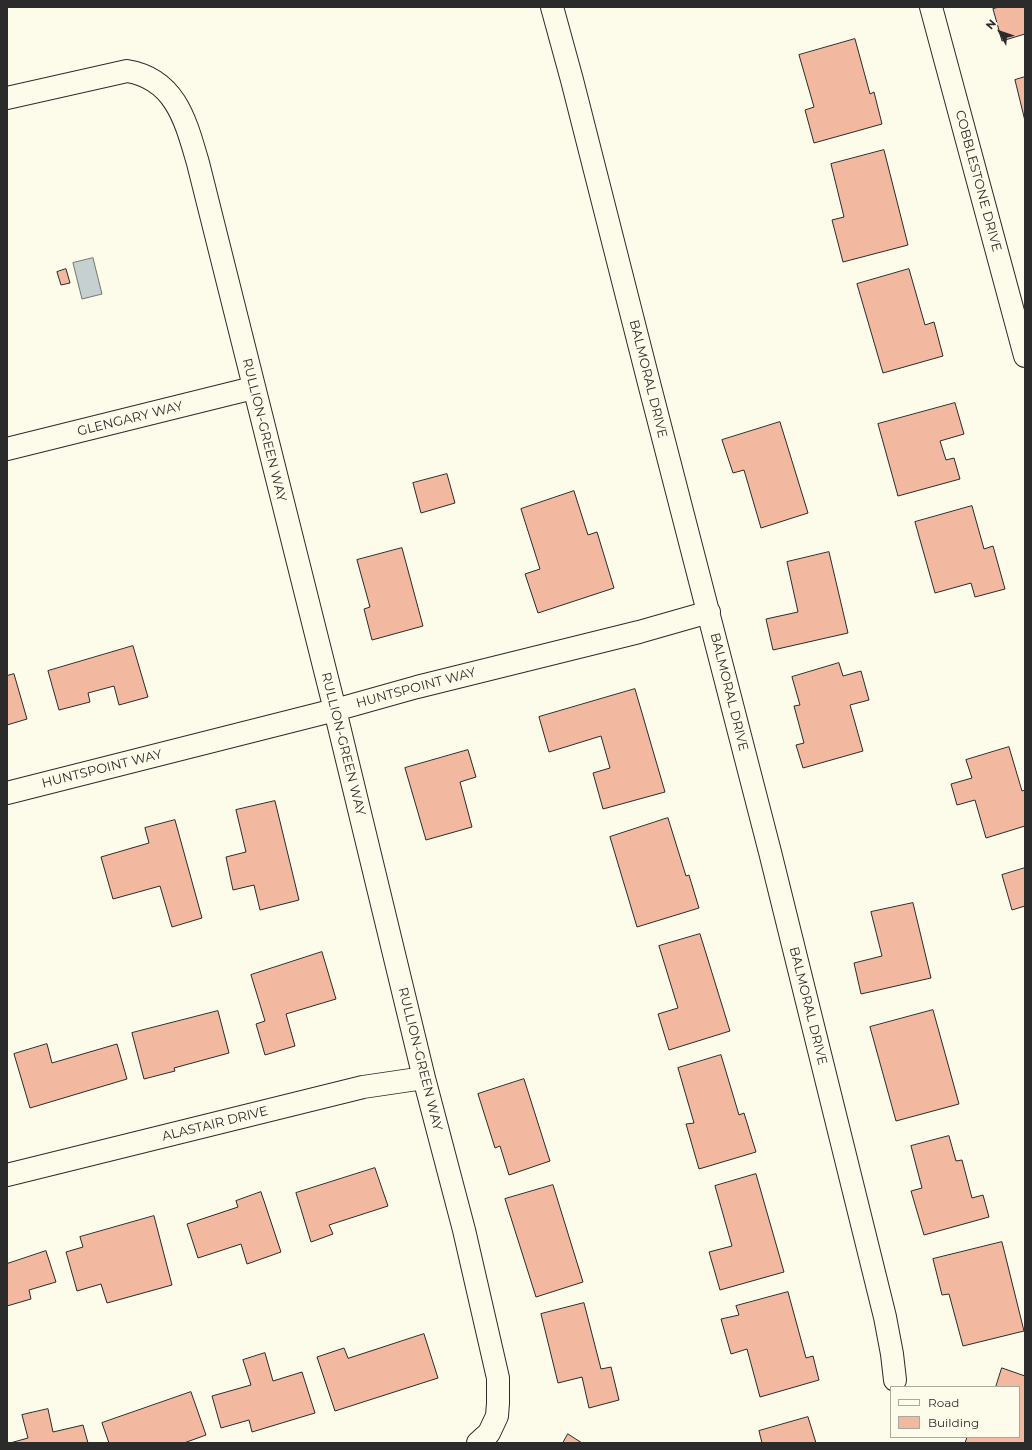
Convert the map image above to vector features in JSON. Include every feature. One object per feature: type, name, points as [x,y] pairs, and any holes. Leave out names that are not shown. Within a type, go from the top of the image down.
[{"type":"street","name":"BALMORAL DRIVE","points":[[552,7],[770,852],[885,1317],[895,1380]]},
{"type":"street","name":"COBBLESTONE DRIVE","points":[[931,7],[1025,356]]},
{"type":"street","name":"RULLION-GREEN WAY","points":[[7,98],[127,71],[136,72],[152,79],[171,96],[186,122],[200,170],[253,388],[335,710],[424,1078],[464,1230],[498,1378],[497,1416],[489,1433],[479,1443]]},
{"type":"street","name":"GLENGARY WAY","points":[[7,449],[253,388]]},
{"type":"street","name":"HUNTSPOINT WAY","points":[[7,793],[335,710],[417,687],[639,632],[709,612]]},
{"type":"street","name":"ALASTAIR DRIVE","points":[[7,1175],[362,1087],[424,1078]]},
{"type":"shaded area","points":[[93,258],[102,294],[82,299],[73,263]]},
{"type":"building","points":[[1000,7],[1025,7],[1025,34],[1002,41],[993,9]]},
{"type":"building","points":[[855,39],[870,94],[874,92],[882,124],[814,143],[805,110],[814,107],[799,55]]},
{"type":"building","points":[[1025,77],[1025,121],[1015,80]]},
{"type":"building","points":[[884,150],[908,245],[843,262],[832,220],[844,217],[831,164]]},
{"type":"building","points":[[66,269],[70,283],[61,285],[57,272]]},
{"type":"building","points":[[909,269],[925,325],[934,322],[943,356],[883,373],[857,284]]},
{"type":"building","points":[[955,403],[964,434],[940,441],[946,460],[954,458],[960,479],[898,496],[878,424]]},
{"type":"building","points":[[780,422],[808,513],[761,528],[744,470],[733,473],[722,440]]},
{"type":"building","points":[[447,474],[455,503],[421,513],[413,483]]},
{"type":"building","points":[[574,491],[588,535],[597,532],[614,588],[538,613],[525,574],[540,569],[521,509]]},
{"type":"building","points":[[972,506],[984,549],[993,546],[1005,589],[975,597],[971,583],[935,593],[915,522]]},
{"type":"building","points":[[402,548],[423,626],[372,640],[364,609],[370,607],[357,560]]},
{"type":"building","points":[[829,552],[848,633],[773,650],[766,619],[798,612],[787,562]]},
{"type":"building","points":[[133,646],[148,697],[119,705],[114,686],[88,693],[90,702],[59,710],[48,671]]},
{"type":"building","points":[[839,663],[843,676],[861,671],[869,700],[850,705],[863,751],[803,768],[796,745],[804,743],[794,706],[800,705],[792,677]]},
{"type":"building","points":[[14,674],[27,719],[7,725],[7,676]]},
{"type":"building","points":[[635,689],[665,792],[603,809],[593,773],[610,768],[601,736],[549,752],[539,717]]},
{"type":"building","points":[[1009,747],[1022,791],[1025,790],[1025,826],[986,838],[975,800],[957,805],[951,784],[972,778],[966,760]]},
{"type":"building","points":[[468,750],[476,777],[460,782],[472,827],[426,840],[405,768]]},
{"type":"building","points":[[275,801],[299,900],[260,910],[254,885],[233,890],[226,857],[246,852],[236,810]]},
{"type":"building","points":[[668,818],[686,876],[689,875],[699,908],[637,927],[610,837]]},
{"type":"building","points":[[175,820],[202,918],[172,927],[160,886],[113,899],[101,857],[149,843],[145,828]]},
{"type":"building","points":[[1025,868],[1025,906],[1012,910],[1002,875]]},
{"type":"building","points":[[913,903],[931,978],[861,994],[854,963],[882,956],[871,912]]},
{"type":"building","points":[[700,934],[730,1031],[669,1050],[658,1014],[678,1008],[659,946]]},
{"type":"building","points":[[322,952],[336,999],[286,1014],[295,1046],[265,1055],[256,1024],[265,1021],[251,975]]},
{"type":"building","points":[[933,1010],[959,1104],[896,1121],[870,1027]]},
{"type":"building","points":[[218,1011],[229,1053],[174,1068],[175,1071],[144,1079],[132,1033]]},
{"type":"building","points":[[47,1044],[52,1063],[117,1044],[127,1079],[30,1108],[14,1054]]},
{"type":"building","points":[[721,1055],[739,1115],[744,1113],[756,1152],[699,1169],[686,1124],[694,1123],[678,1068]]},
{"type":"building","points":[[524,1079],[550,1161],[509,1175],[500,1146],[495,1148],[478,1094]]},
{"type":"building","points":[[949,1136],[956,1161],[962,1160],[972,1198],[983,1195],[989,1217],[924,1235],[911,1191],[922,1188],[911,1146]]},
{"type":"building","points":[[375,1168],[388,1206],[329,1225],[333,1234],[311,1242],[296,1193]]},
{"type":"building","points":[[756,1174],[784,1272],[720,1290],[709,1252],[732,1246],[715,1186]]},
{"type":"building","points":[[553,1185],[583,1282],[536,1297],[505,1199]]},
{"type":"building","points":[[261,1192],[281,1252],[247,1264],[241,1244],[198,1258],[187,1224],[238,1207],[236,1201]]},
{"type":"building","points":[[154,1216],[172,1285],[107,1303],[101,1284],[77,1291],[66,1252],[83,1247],[80,1237]]},
{"type":"building","points":[[1002,1242],[1024,1331],[963,1346],[949,1294],[942,1295],[933,1259]]},
{"type":"building","points":[[46,1251],[56,1282],[29,1290],[31,1299],[7,1306],[7,1264]]},
{"type":"building","points":[[788,1292],[806,1358],[813,1356],[819,1380],[760,1397],[747,1349],[731,1354],[721,1319],[739,1315],[736,1306]]},
{"type":"building","points":[[584,1303],[601,1369],[611,1367],[619,1400],[589,1408],[582,1377],[558,1383],[541,1314]]},
{"type":"building","points":[[424,1334],[438,1378],[335,1411],[317,1357],[344,1348],[348,1358]]},
{"type":"building","points":[[265,1353],[273,1381],[302,1372],[315,1413],[252,1432],[249,1420],[221,1428],[212,1396],[251,1385],[243,1360]]},
{"type":"building","points":[[1002,1368],[1025,1376],[1025,1443],[965,1443],[967,1438],[1020,1438],[1020,1386],[996,1386]]},
{"type":"building","points":[[191,1392],[206,1435],[184,1443],[109,1443],[102,1423]]},
{"type":"building","points":[[48,1409],[53,1432],[83,1425],[88,1443],[10,1443],[28,1438],[22,1415]]},
{"type":"building","points":[[808,1417],[816,1443],[762,1443],[759,1431]]},
{"type":"building","points":[[568,1434],[582,1443],[563,1443]]}]
